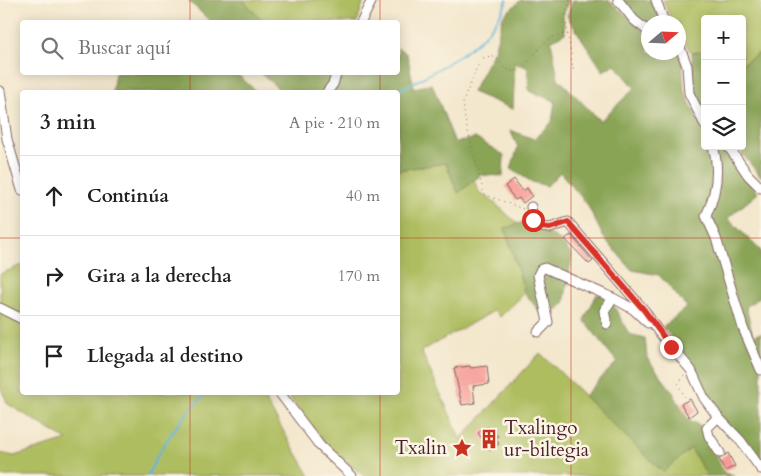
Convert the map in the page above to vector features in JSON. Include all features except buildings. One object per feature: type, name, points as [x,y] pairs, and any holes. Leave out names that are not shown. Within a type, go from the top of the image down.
[{"type":"street","points":[[362,20],[372,0]]},
{"type":"street","points":[[618,0],[634,20],[641,26]]},
{"type":"street","points":[[656,0],[661,15]]},
{"type":"street","points":[[683,60],[689,93],[701,117]]},
{"type":"street","points":[[328,90],[336,75]]},
{"type":"street","points":[[0,91],[6,139],[20,184]]},
{"type":"street","points":[[714,150],[718,173],[712,202],[706,216],[716,238],[743,328],[761,370]]},
{"type":"street","points":[[731,150],[748,175],[761,188]]},
{"type":"street","points":[[530,207],[533,220],[540,227],[550,228],[568,222],[644,310],[658,331],[691,370],[704,398],[718,417],[740,440],[761,469]]},
{"type":"street","points":[[538,332],[548,322],[538,275],[540,268],[544,268],[613,298],[633,309],[658,331]]},
{"type":"street","points":[[607,324],[604,311],[613,298]]},
{"type":"street","points":[[0,308],[20,318]]},
{"type":"street","points":[[281,395],[320,446],[352,476]]},
{"type":"street","points":[[718,417],[707,428],[709,436],[720,453]]},
{"type":"path","points":[[570,0],[565,16],[574,74]]},
{"type":"path","points":[[530,207],[523,210],[484,194],[465,120],[464,102],[483,58],[490,56],[497,58],[504,68],[514,72],[523,68],[537,49],[545,42],[557,36],[568,34]]},
{"type":"path","points":[[686,397],[678,384],[691,370]]},
{"type":"green space","points":[[188,0],[243,0],[261,20],[209,20]]},
{"type":"green space","points":[[243,0],[364,0],[358,20],[261,20]]},
{"type":"green space","points":[[521,0],[569,0],[563,16],[565,33],[551,41],[558,78],[600,121],[635,88],[615,64],[603,71],[567,16],[573,0],[608,0],[641,28],[641,60],[682,60],[684,90],[701,123],[701,150],[723,150],[758,193],[728,218],[761,251],[761,296],[746,307],[753,336],[761,333],[761,462],[720,416],[679,347],[663,327],[687,307],[659,275],[632,270],[604,238],[587,204],[560,172],[547,186],[532,182],[511,169],[518,147],[510,130],[534,139],[552,122],[555,101],[529,91],[528,68],[515,62],[513,109],[472,92],[494,51],[503,16]]},
{"type":"green space","points":[[620,0],[653,0],[658,15],[641,15],[641,22]]},
{"type":"green space","points":[[663,0],[761,0],[761,52],[746,61],[746,15],[701,15],[701,51],[692,53],[686,44],[686,15],[669,15]]},
{"type":"green space","points":[[400,49],[407,54],[414,88],[432,84],[455,143],[475,138],[504,155],[503,176],[481,175],[458,193],[446,163],[400,170],[400,90],[280,90],[263,75],[400,75]]},
{"type":"green space","points":[[701,51],[701,104],[694,91],[692,53]]},
{"type":"green space","points":[[761,52],[761,177],[739,150],[746,150],[746,61]]},
{"type":"green space","points":[[115,75],[238,75],[255,90],[112,90]]},
{"type":"green space","points":[[446,163],[458,193],[474,180],[480,194],[489,198],[518,224],[505,229],[525,293],[500,317],[494,311],[421,351],[461,439],[540,353],[663,471],[691,448],[707,476],[364,476],[331,450],[288,395],[400,395],[400,170]]},
{"type":"green space","points":[[526,221],[557,238],[572,255],[564,304],[551,315],[542,315],[525,293],[505,228]]},
{"type":"green space","points":[[20,266],[20,395],[262,395],[310,476],[0,476],[0,453],[14,456],[67,440],[8,404],[0,387],[0,274]]},
{"type":"green space","points":[[597,294],[610,299],[629,334],[645,338],[647,358],[672,391],[687,418],[703,428],[724,473],[734,476],[707,476],[691,448],[663,472],[584,396],[617,362],[584,320]]},
{"type":"waterway","points":[[400,90],[461,55],[475,44],[489,31],[507,0]]},
{"type":"waterway","points":[[147,476],[173,431],[205,395]]},
{"type":"place","name":"Txalingo ur-biltegia","points":[[489,439]]},
{"type":"place","name":"Txalin","points":[[462,448]]},
{"type":"route","points":[[533,220],[540,227],[550,228],[568,222],[644,310],[671,347]]}]
